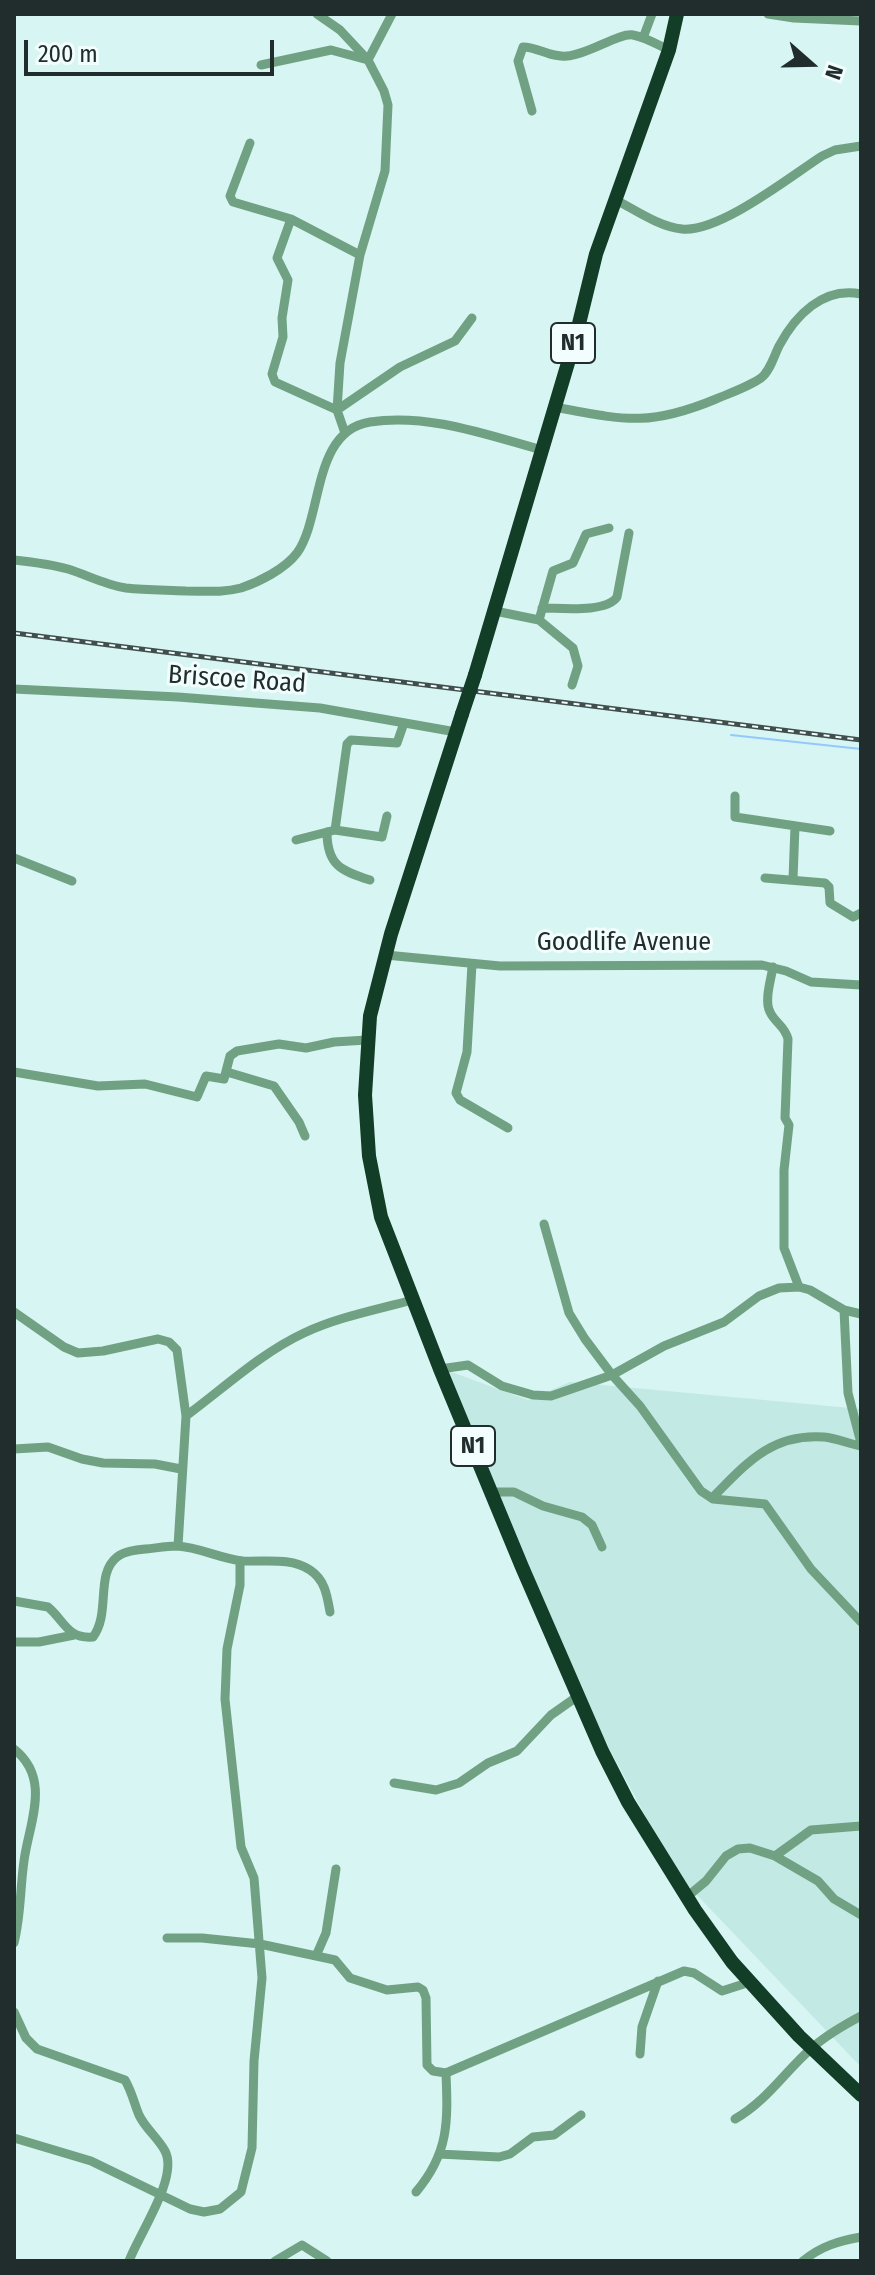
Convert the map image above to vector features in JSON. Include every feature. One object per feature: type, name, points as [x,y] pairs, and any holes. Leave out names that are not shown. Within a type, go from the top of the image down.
[{"type":"highway","name":"N1","points":[[677,14],[669,50],[614,199],[593,266],[495,611],[386,955],[367,1040],[365,1095],[372,1180],[381,1217],[440,1369],[578,1696],[628,1802],[728,1956],[811,2048],[861,2095]]},
{"type":"street","points":[[317,14],[340,30],[368,60],[388,105],[387,149],[381,189],[360,255],[340,363],[337,410],[345,433]]},
{"type":"street","points":[[368,60],[392,14]]},
{"type":"street","points":[[643,38],[652,14]]},
{"type":"street","points":[[768,14],[861,21]]},
{"type":"street","points":[[532,111],[518,61],[523,47],[569,56],[596,49],[626,34],[669,50]]},
{"type":"street","points":[[261,65],[331,50],[368,60]]},
{"type":"street","points":[[250,143],[230,199],[291,219],[360,255]]},
{"type":"street","points":[[614,199],[670,226],[693,228],[730,215],[822,156],[835,150],[861,146]]},
{"type":"street","points":[[291,219],[277,258],[288,280],[282,318],[283,337],[271,377],[275,382],[337,410]]},
{"type":"street","points":[[554,407],[639,420],[686,412],[760,378],[797,318],[811,305],[840,294],[861,294]]},
{"type":"street","points":[[337,410],[400,367],[455,341],[472,318]]},
{"type":"street","points":[[14,560],[57,566],[124,588],[217,592],[245,587],[285,564],[296,554],[304,540],[324,467],[334,448],[345,433],[367,422],[421,422],[463,428],[542,450]]},
{"type":"street","points":[[539,620],[553,571],[573,563],[586,534],[609,528]]},
{"type":"street","points":[[542,608],[603,607],[613,603],[617,597],[629,533]]},
{"type":"street","points":[[495,611],[539,620],[577,654],[578,666],[572,685]]},
{"type":"street","name":"Briscoe Road","points":[[14,689],[277,704],[337,710],[456,732]]},
{"type":"street","points":[[370,880],[347,873],[332,859],[327,847],[347,744],[351,740],[394,744],[399,740],[404,723]]},
{"type":"street","points":[[735,796],[735,817],[830,831]]},
{"type":"street","points":[[296,840],[331,831],[382,837],[387,816]]},
{"type":"street","points":[[793,879],[795,826]]},
{"type":"street","points":[[14,858],[72,881]]},
{"type":"street","points":[[765,878],[827,884],[830,903],[853,917],[861,913]]},
{"type":"street","name":"Goodlife Avenue","points":[[386,955],[500,966],[666,964],[773,967],[811,982],[861,985]]},
{"type":"street","points":[[472,964],[467,1052],[456,1093],[460,1100],[508,1128]]},
{"type":"street","points":[[773,967],[768,1006],[788,1039],[785,1118],[789,1125],[783,1196],[784,1248],[799,1287]]},
{"type":"street","points":[[14,1072],[98,1086],[145,1084],[198,1097],[206,1076],[223,1080],[230,1056],[237,1051],[279,1044],[306,1048],[367,1040]]},
{"type":"street","points":[[227,1072],[274,1086],[305,1136]]},
{"type":"street","points":[[544,1224],[569,1313],[701,1491],[712,1498],[765,1504],[811,1569],[861,1622]]},
{"type":"street","points":[[440,1369],[463,1365],[473,1367],[502,1386],[543,1396],[560,1394],[612,1375],[664,1346],[724,1322],[759,1296],[779,1288],[810,1290],[844,1310],[861,1314]]},
{"type":"street","points":[[186,1416],[301,1334],[412,1300]]},
{"type":"street","points":[[712,1498],[759,1453],[777,1444],[797,1438],[822,1437],[861,1444],[848,1393],[844,1310]]},
{"type":"street","points":[[14,1312],[64,1347],[78,1353],[158,1339],[169,1342],[179,1355],[186,1416],[178,1546]]},
{"type":"street","points":[[14,1449],[48,1447],[103,1463],[155,1464],[181,1469]]},
{"type":"street","points":[[493,1492],[514,1492],[543,1506],[582,1517],[592,1525],[602,1547]]},
{"type":"street","points":[[15,1642],[39,1642],[74,1635],[93,1637],[100,1628],[106,1572],[111,1562],[130,1551],[178,1546],[240,1561],[294,1562],[308,1568],[320,1578],[327,1592],[330,1612]]},
{"type":"street","points":[[14,2138],[91,2161],[190,2209],[204,2212],[220,2209],[241,2192],[252,2148],[254,2061],[262,1978],[254,1878],[241,1847],[225,1699],[227,1649],[240,1585],[240,1561]]},
{"type":"street","points":[[14,1601],[48,1607],[74,1635]]},
{"type":"street","points":[[394,1783],[436,1790],[459,1783],[488,1763],[517,1751],[551,1715],[578,1696]]},
{"type":"street","points":[[14,1749],[29,1763],[36,1796],[14,1943]]},
{"type":"street","points":[[775,1856],[811,1830],[861,1826]]},
{"type":"street","points":[[688,1896],[706,1881],[726,1856],[738,1849],[762,1850],[818,1881],[834,1899],[861,1915]]},
{"type":"street","points":[[316,1956],[326,1933],[336,1869]]},
{"type":"street","points":[[167,1938],[260,1944],[335,1960],[350,1978],[387,1990],[411,1986],[423,1990],[428,2015],[427,2065],[433,2071],[446,2073],[684,1971],[694,1973],[722,1991],[750,1982]]},
{"type":"street","points":[[640,2054],[642,2027],[658,1981]]},
{"type":"street","points":[[14,2012],[26,2038],[37,2049],[125,2080],[134,2095],[139,2116],[166,2153],[165,2187],[129,2261]]},
{"type":"street","points":[[735,2119],[759,2103],[811,2048],[861,2016]]},
{"type":"street","points":[[416,2192],[433,2170],[447,2125],[446,2073]]},
{"type":"street","points":[[439,2154],[499,2157],[510,2154],[533,2137],[554,2135],[581,2115]]},
{"type":"street","points":[[803,2261],[830,2244],[861,2237]]},
{"type":"street","points":[[275,2261],[302,2245],[327,2261]]},
{"type":"shaded area","points":[[446,1370],[528,1400],[570,1382],[861,1409],[861,2067],[676,1873],[586,1705]]},
{"type":"waterway","points":[[731,735],[861,749]]},
{"type":"railway","points":[[14,633],[861,740]]}]
